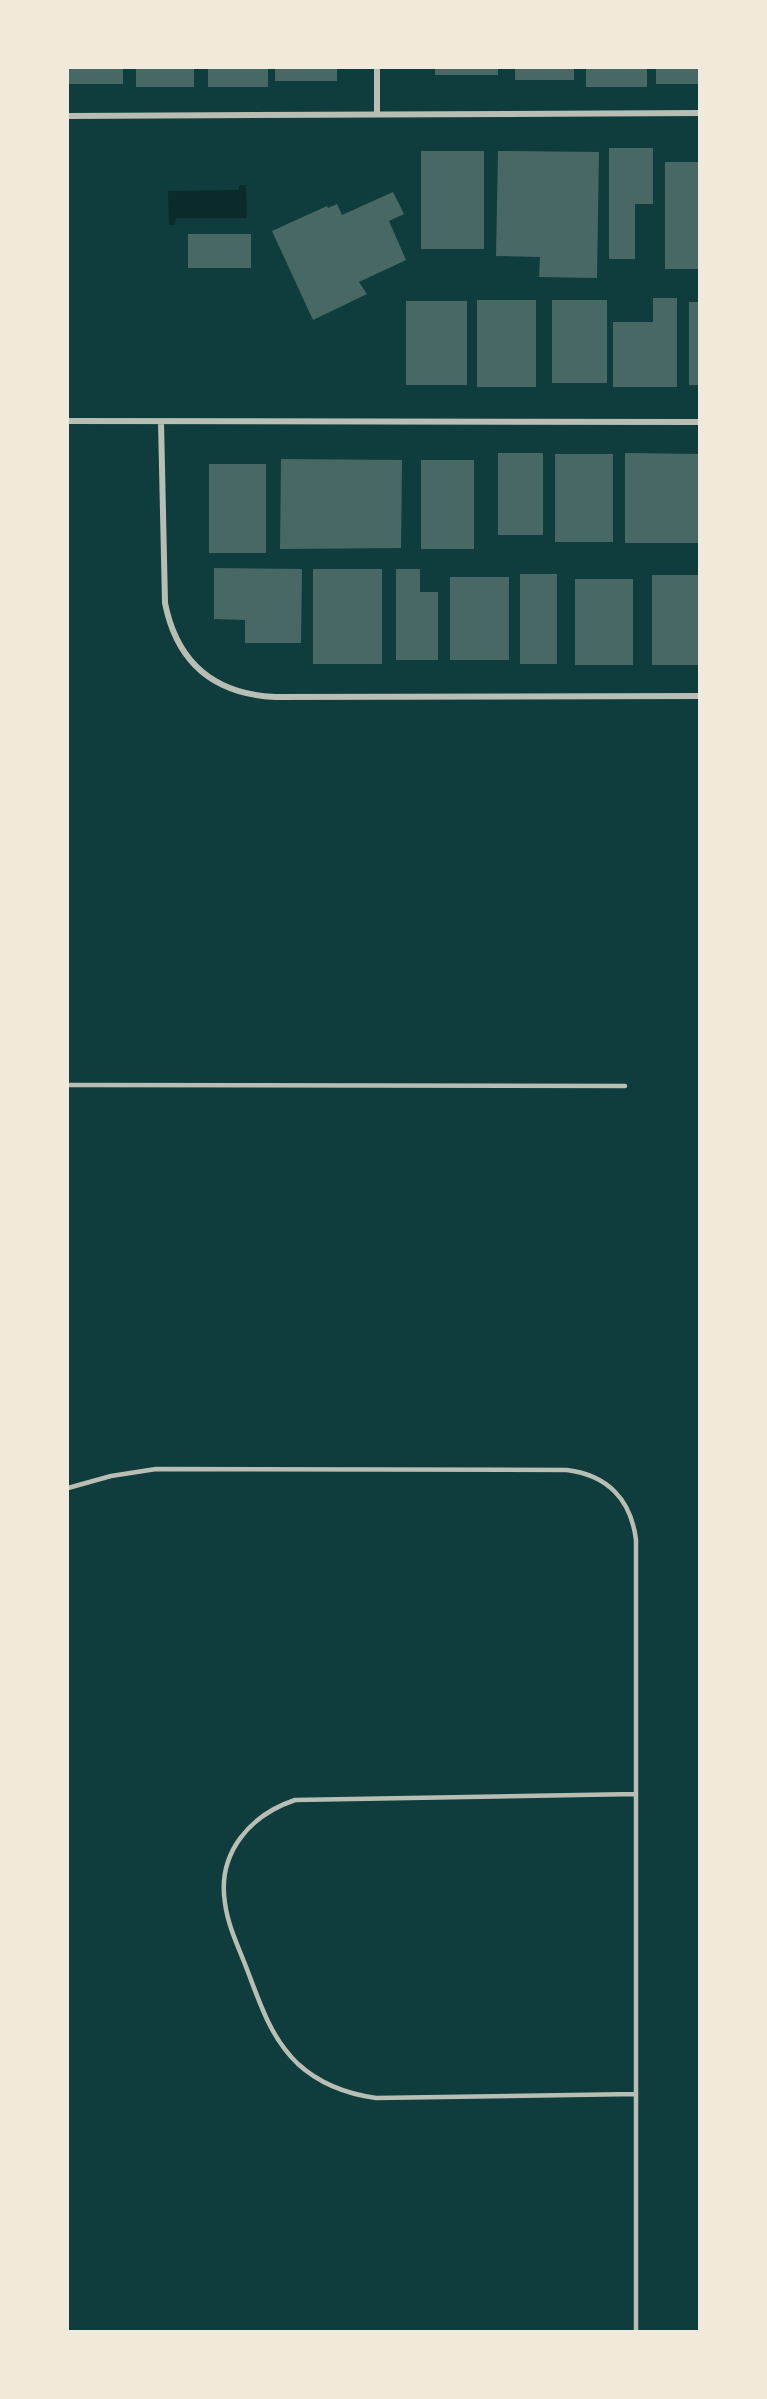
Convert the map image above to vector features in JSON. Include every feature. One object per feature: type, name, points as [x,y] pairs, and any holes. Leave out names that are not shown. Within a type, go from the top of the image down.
[{"type":"street","points":[[376,68],[377,114]]},
{"type":"street","points":[[68,116],[699,113]]},
{"type":"street","points":[[68,421],[699,422]]},
{"type":"street","points":[[161,422],[165,603],[169,623],[177,642],[189,659],[219,684],[237,692],[275,697],[699,696]]},
{"type":"lane","points":[[68,1085],[625,1086]]},
{"type":"lane","points":[[68,1488],[111,1476],[156,1469],[567,1470],[597,1477],[621,1496],[634,1525],[636,2331]]},
{"type":"lane","points":[[636,1794],[295,1800],[276,1806],[258,1817],[244,1831],[227,1864],[224,1883],[224,1902],[229,1920],[274,2035],[300,2066],[336,2088],[376,2098],[636,2094]]},
{"type":"water","points":[[239,185],[246,185],[247,218],[176,218],[175,225],[169,225],[168,191],[239,190]]},
{"type":"building","points":[[68,68],[123,68],[123,84],[68,84]]},
{"type":"building","points":[[136,68],[194,68],[194,87],[136,87]]},
{"type":"building","points":[[208,68],[268,68],[268,87],[208,87]]},
{"type":"building","points":[[275,68],[337,68],[337,81],[275,81]]},
{"type":"building","points":[[435,68],[498,68],[498,75],[435,75]]},
{"type":"building","points":[[515,68],[574,68],[574,80],[515,80]]},
{"type":"building","points":[[586,68],[647,68],[647,87],[586,87]]},
{"type":"building","points":[[656,68],[700,68],[700,84],[656,84]]},
{"type":"building","points":[[609,148],[653,148],[653,204],[635,204],[635,259],[609,259]]},
{"type":"building","points":[[421,151],[484,151],[484,249],[421,249]]},
{"type":"building","points":[[498,151],[599,152],[597,278],[539,277],[540,257],[496,256]]},
{"type":"building","points":[[665,162],[700,162],[700,269],[665,269]]},
{"type":"building","points":[[393,192],[404,214],[389,221],[406,260],[359,282],[367,294],[313,320],[272,231],[327,206],[328,208],[337,204],[342,215]]},
{"type":"building","points":[[188,234],[251,234],[251,268],[188,268]]},
{"type":"building","points":[[653,298],[677,298],[677,387],[613,387],[613,322],[653,322]]},
{"type":"building","points":[[477,300],[536,300],[536,387],[477,387]]},
{"type":"building","points":[[552,300],[607,300],[607,383],[552,383]]},
{"type":"building","points":[[406,301],[467,301],[467,385],[406,385]]},
{"type":"building","points":[[689,302],[700,302],[700,385],[689,385]]},
{"type":"building","points":[[498,453],[543,453],[543,535],[498,535]]},
{"type":"building","points":[[625,453],[700,454],[700,543],[625,543]]},
{"type":"building","points":[[555,454],[613,454],[613,542],[555,542]]},
{"type":"building","points":[[281,459],[402,460],[401,548],[280,549]]},
{"type":"building","points":[[421,460],[474,460],[474,549],[421,549]]},
{"type":"building","points":[[209,464],[266,464],[266,553],[209,553]]},
{"type":"building","points":[[214,568],[302,569],[301,643],[245,643],[245,620],[214,619]]},
{"type":"building","points":[[313,569],[382,569],[382,664],[313,664]]},
{"type":"building","points":[[396,569],[420,569],[420,592],[438,592],[438,660],[396,660]]},
{"type":"building","points":[[520,574],[557,574],[557,664],[520,664]]},
{"type":"building","points":[[652,575],[700,575],[700,665],[652,665]]},
{"type":"building","points":[[450,577],[509,577],[509,660],[450,660]]},
{"type":"building","points":[[575,579],[633,579],[633,665],[575,665]]}]
